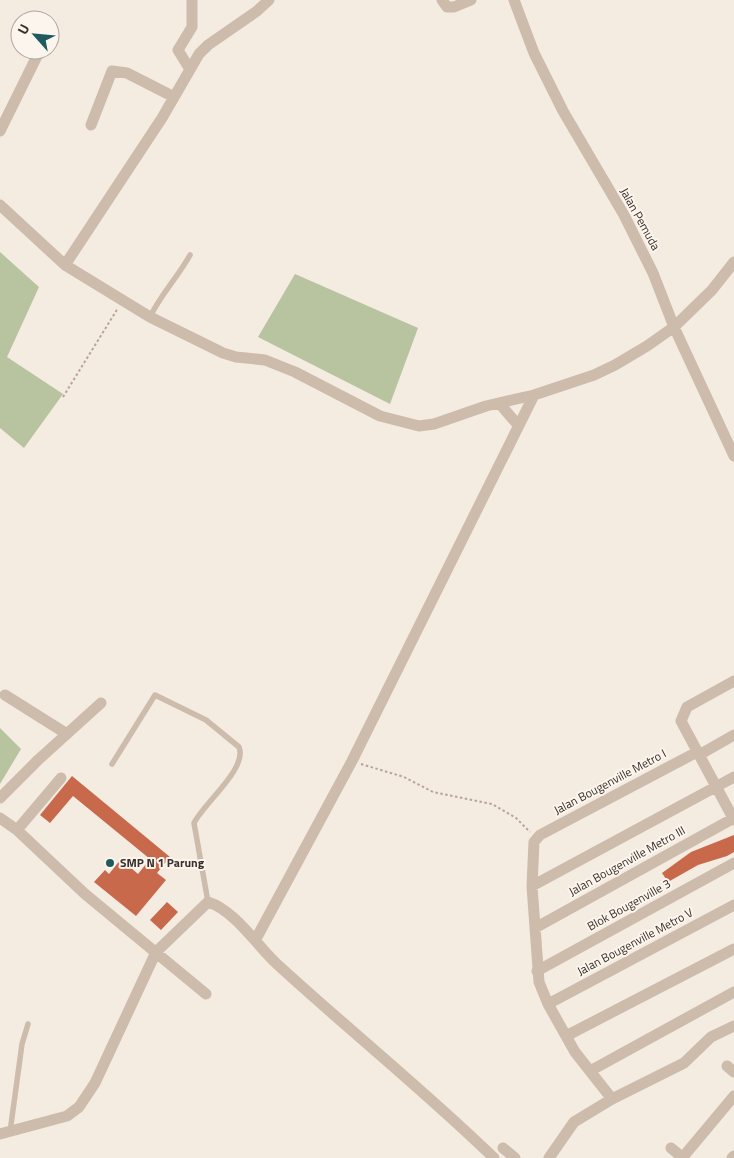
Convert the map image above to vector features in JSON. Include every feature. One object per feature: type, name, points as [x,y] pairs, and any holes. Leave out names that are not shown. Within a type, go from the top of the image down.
[{"type":"street","points":[[189,68],[178,50],[192,27],[192,0]]},
{"type":"street","points":[[65,265],[162,118],[172,96],[189,68],[208,45],[257,11],[269,0]]},
{"type":"street","points":[[442,0],[447,7],[454,7],[471,0]]},
{"type":"street","name":"Jalan Pemuda","points":[[514,0],[534,53],[563,111],[624,215],[653,273],[674,327],[734,456]]},
{"type":"street","points":[[0,131],[35,60]]},
{"type":"street","points":[[92,125],[112,71],[127,73],[172,96]]},
{"type":"street","points":[[0,205],[65,265],[150,317],[223,353],[278,364],[380,416],[419,426],[434,424],[499,403],[534,395],[604,370],[635,354],[674,327],[712,290],[734,262]]},
{"type":"street","points":[[256,939],[352,761],[534,395]]},
{"type":"street","points":[[499,403],[518,425]]},
{"type":"street","points":[[734,682],[684,710],[681,721],[734,819]]},
{"type":"street","points":[[4,695],[67,734]]},
{"type":"street","points":[[0,798],[101,703]]},
{"type":"street","name":"Jalan Bougenville Metro I","points":[[536,838],[734,735]]},
{"type":"street","points":[[532,886],[734,777]]},
{"type":"street","points":[[17,830],[62,778]]},
{"type":"street","points":[[0,818],[17,830],[72,882],[206,994]]},
{"type":"street","name":"Jalan Bougenville Metro III","points":[[535,928],[734,819]]},
{"type":"street","points":[[536,838],[532,847],[532,886],[537,971],[548,1004],[566,1036],[612,1099]]},
{"type":"street","name":"Blok Bougenville 3","points":[[537,971],[734,863]]},
{"type":"street","points":[[5,1133],[67,1116],[79,1107],[95,1083],[156,952],[208,902],[214,904],[256,939],[276,964],[380,1054],[494,1158]]},
{"type":"street","name":"Jalan Bougenville Metro V","points":[[548,1004],[734,905]]},
{"type":"street","points":[[566,1036],[734,949]]},
{"type":"street","points":[[590,1071],[734,992]]},
{"type":"street","points":[[549,1158],[574,1122],[612,1099],[684,1063],[711,1036],[734,1026]]},
{"type":"street","points":[[672,1148],[683,1158],[734,1096]]},
{"type":"street","points":[[503,1148],[515,1158]]},
{"type":"lane","points":[[150,317],[161,295],[176,279],[190,255]]},
{"type":"lane","points":[[112,764],[155,695],[206,720],[240,747],[242,753],[238,766],[194,823],[208,902]]},
{"type":"lane","points":[[5,1133],[22,1044],[28,1024]]},
{"type":"path","points":[[63,397],[123,300]]},
{"type":"path","points":[[352,761],[404,776],[433,792],[492,804],[516,818],[536,838]]},
{"type":"green space","points":[[0,252],[39,287],[7,357],[63,394],[24,448],[0,428]]},
{"type":"green space","points":[[295,274],[418,328],[390,404],[258,337]]},
{"type":"green space","points":[[0,728],[21,749],[0,784]]},
{"type":"building","points":[[72,776],[170,857],[157,873],[166,880],[136,916],[94,882],[105,870],[109,874],[121,859],[138,874],[150,859],[73,796],[50,823],[40,815]]},
{"type":"building","points":[[734,835],[734,852],[727,856],[698,865],[668,882],[662,873],[691,852]]},
{"type":"building","points":[[167,902],[178,912],[161,930],[150,920]]},
{"type":"place","name":"SMP N 1 Parung","points":[[110,863]]}]
